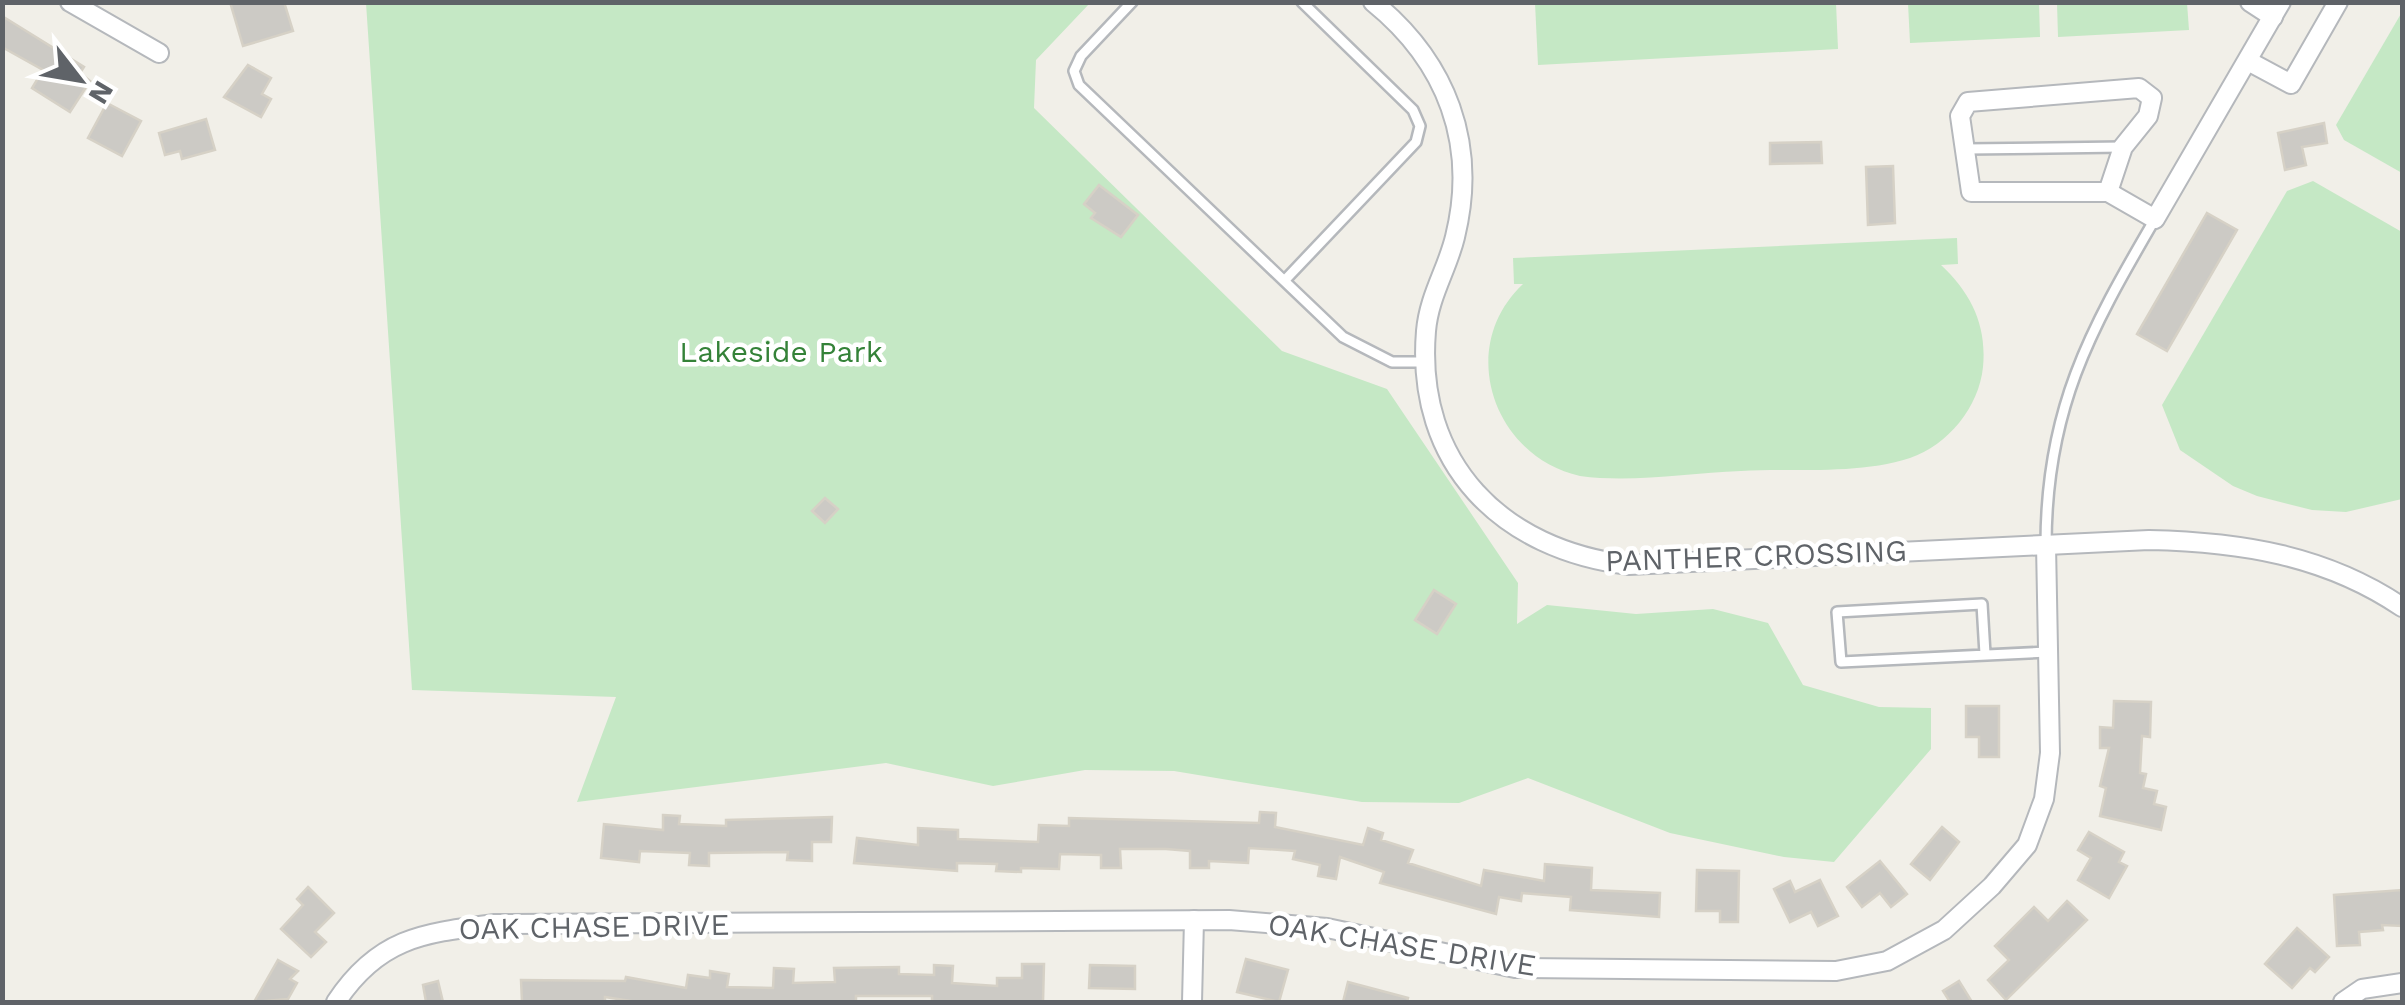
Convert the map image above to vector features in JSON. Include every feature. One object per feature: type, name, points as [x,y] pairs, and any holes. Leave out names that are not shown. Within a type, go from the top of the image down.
[{"type":"street","points":[[70,2],[159,53]]},
{"type":"street","name":"PANTHER CROSSING","points":[[1373,2],[1416,43],[1446,88],[1464,159],[1464,194],[1448,261],[1429,311],[1426,362],[1434,416],[1458,469],[1499,515],[1556,551],[1629,565],[2149,540],[2262,548],[2357,580],[2402,607]]},
{"type":"street","points":[[2108,192],[2123,147],[2148,116],[2152,98],[2138,88],[1968,102],[1960,116],[1972,192],[2108,192],[2155,219],[2277,10],[2250,2]]},
{"type":"street","points":[[2248,60],[2292,84],[2338,2]]},
{"type":"street","name":"OAK CHASE DRIVE","points":[[336,1002],[354,976],[384,952],[418,934],[495,924],[1194,920],[1327,928],[1515,968],[1836,971],[1887,962],[1944,930],[1992,886],[2027,845],[2044,799],[2050,753],[2046,546]]},
{"type":"street","points":[[1192,1002],[1194,920]]},
{"type":"street","points":[[2343,1002],[2362,989],[2402,983]]},
{"type":"lane","points":[[1132,2],[1082,56],[1074,71],[1079,85],[1343,337],[1392,362],[1426,362]]},
{"type":"lane","points":[[1284,280],[1416,142],[1420,126],[1413,110],[1302,2]]},
{"type":"lane","points":[[1965,149],[2123,147]]},
{"type":"lane","points":[[2046,546],[2046,502],[2065,396],[2086,342],[2155,219]]},
{"type":"lane","points":[[1984,654],[1982,604],[1837,612],[1841,662],[2047,652]]},
{"type":"green space","name":"Lakeside Park","points":[[366,3],[1090,3],[1036,60],[1034,108],[1282,351],[1387,389],[1518,583],[1517,624],[1547,605],[1636,614],[1713,609],[1768,623],[1803,685],[1879,707],[1931,708],[1931,749],[1834,862],[1784,857],[1670,833],[1528,778],[1459,803],[1362,802],[1174,771],[1085,770],[993,786],[886,763],[577,802],[616,697],[412,690]]},
{"type":"green space","points":[[1535,3],[1836,3],[1838,49],[1538,65]]},
{"type":"green space","points":[[1908,3],[2039,3],[2040,37],[1910,43]]},
{"type":"green space","points":[[2057,3],[2187,3],[2189,30],[2058,37]]},
{"type":"green space","points":[[2402,12],[2402,173],[2344,140],[2336,125]]},
{"type":"green space","points":[[2313,181],[2402,232],[2402,499],[2346,512],[2312,510],[2233,486],[2180,450],[2162,405],[2287,191]]},
{"type":"green space","points":[[1957,238],[1958,264],[1941,265],[1961,287],[1975,311],[1984,352],[1980,382],[1968,410],[1949,434],[1910,458],[1848,469],[1640,478],[1580,476],[1550,465],[1525,447],[1506,424],[1494,397],[1488,368],[1491,338],[1502,310],[1523,284],[1514,284],[1513,258]]},
{"type":"building","points":[[230,2],[284,2],[293,31],[243,46]]},
{"type":"building","points":[[2,16],[84,67],[80,73],[90,81],[70,112],[32,88],[43,70],[2,47]]},
{"type":"building","points":[[248,65],[271,78],[262,94],[271,99],[261,117],[224,97]]},
{"type":"building","points":[[107,103],[141,121],[122,156],[88,138]]},
{"type":"building","points":[[206,119],[215,150],[182,159],[180,151],[165,155],[159,133]]},
{"type":"building","points":[[2324,123],[2327,143],[2302,147],[2306,165],[2285,170],[2278,133]]},
{"type":"building","points":[[1821,142],[1822,163],[1770,164],[1770,143]]},
{"type":"building","points":[[1893,166],[1895,223],[1868,225],[1866,167]]},
{"type":"building","points":[[1099,185],[1138,215],[1121,237],[1091,218],[1095,213],[1084,204]]},
{"type":"building","points":[[2207,213],[2237,230],[2167,351],[2137,334]]},
{"type":"building","points":[[825,498],[838,509],[825,523],[812,511]]},
{"type":"building","points":[[1434,590],[1456,604],[1437,634],[1415,620]]},
{"type":"building","points":[[2114,701],[2151,702],[2150,737],[2142,736],[2140,773],[2146,774],[2143,788],[2157,791],[2154,804],[2166,807],[2161,830],[2100,816],[2106,788],[2100,786],[2109,748],[2100,748],[2100,727],[2113,728]]},
{"type":"building","points":[[1966,706],[1999,706],[1999,757],[1979,757],[1979,737],[1966,737]]},
{"type":"building","points":[[1260,812],[1276,813],[1275,827],[1363,845],[1368,828],[1383,833],[1381,840],[1413,850],[1408,863],[1481,886],[1484,870],[1544,881],[1545,864],[1592,868],[1591,890],[1660,893],[1659,917],[1570,910],[1571,897],[1522,893],[1521,901],[1499,897],[1496,914],[1380,883],[1384,872],[1340,857],[1336,879],[1318,876],[1320,865],[1293,859],[1295,851],[1249,848],[1248,863],[1209,861],[1209,868],[1190,868],[1190,851],[1166,849],[1120,849],[1121,868],[1101,868],[1101,855],[1060,854],[1059,869],[1021,868],[1021,872],[996,871],[997,864],[957,863],[957,871],[854,863],[857,838],[918,845],[918,828],[958,830],[958,839],[1038,842],[1039,825],[1069,826],[1069,818],[1259,823]]},
{"type":"building","points":[[663,815],[680,816],[679,824],[726,826],[726,820],[832,817],[831,842],[812,842],[812,861],[787,860],[788,852],[709,853],[709,866],[689,865],[690,853],[640,851],[639,862],[601,858],[604,824],[663,830]]},
{"type":"building","points":[[1942,827],[1959,842],[1930,880],[1911,864]]},
{"type":"building","points":[[2089,832],[2124,852],[2119,862],[2127,866],[2109,898],[2078,880],[2091,858],[2078,850]]},
{"type":"building","points":[[1880,861],[1907,894],[1891,907],[1880,893],[1862,907],[1847,887]]},
{"type":"building","points":[[1697,870],[1739,871],[1738,922],[1720,922],[1720,911],[1696,911]]},
{"type":"building","points":[[1820,880],[1838,916],[1818,926],[1811,912],[1790,922],[1774,889],[1790,881],[1795,892]]},
{"type":"building","points":[[308,887],[334,913],[315,932],[326,942],[311,957],[281,929],[303,905],[297,899]]},
{"type":"building","points":[[2402,890],[2402,926],[2382,925],[2383,930],[2359,932],[2360,945],[2337,946],[2334,895]]},
{"type":"building","points":[[2067,901],[2087,920],[2006,1000],[1988,980],[2009,960],[1995,946],[2034,907],[2048,921]]},
{"type":"building","points":[[2297,928],[2329,957],[2315,972],[2310,968],[2292,988],[2265,964]]},
{"type":"building","points":[[1246,959],[1288,970],[1279,1002],[1237,992]]},
{"type":"building","points":[[278,960],[298,971],[290,979],[297,983],[288,999],[254,1002]]},
{"type":"building","points":[[1022,964],[1044,964],[1043,1002],[932,1002],[932,996],[856,996],[856,1002],[637,1002],[605,997],[605,1002],[522,1002],[521,980],[625,981],[626,977],[686,988],[688,975],[710,978],[710,971],[729,974],[727,987],[773,988],[774,968],[794,969],[793,983],[835,982],[834,968],[899,967],[899,974],[934,975],[934,965],[953,966],[952,983],[997,986],[997,978],[1022,978]]},
{"type":"building","points":[[1090,965],[1135,966],[1135,989],[1089,988]]},
{"type":"building","points":[[438,981],[443,1002],[426,1002],[423,985]]},
{"type":"building","points":[[1959,981],[1972,1002],[1950,1002],[1943,991]]},
{"type":"building","points":[[1348,982],[1408,998],[1407,1002],[1343,1002]]}]
